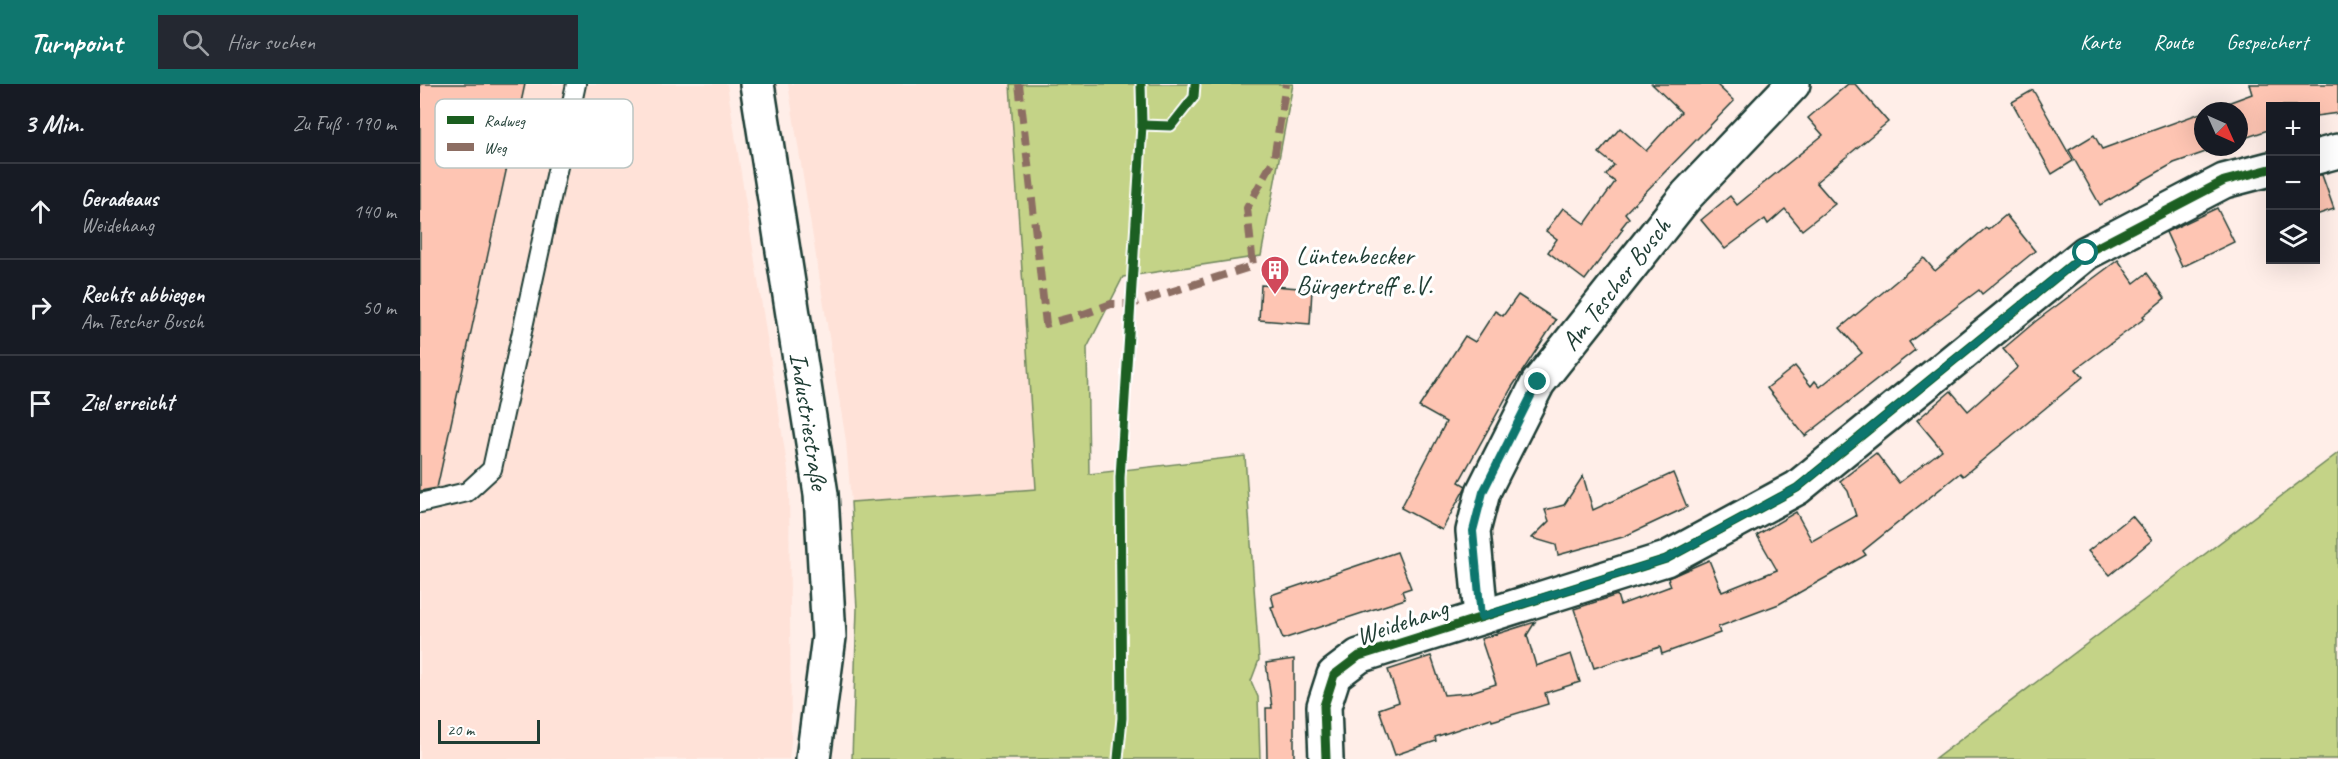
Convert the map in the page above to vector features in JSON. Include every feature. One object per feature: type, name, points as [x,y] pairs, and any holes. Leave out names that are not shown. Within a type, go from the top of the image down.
[{"type":"street","name":"Industriestraße","points":[[758,84],[821,494],[829,637],[813,759]]},
{"type":"street","name":"Am Tescher Busch","points":[[1481,617],[1473,531],[1483,492],[1538,382],[1687,195],[1793,84]]},
{"type":"street","points":[[2320,156],[2338,151]]},
{"type":"street","name":"Weidehang","points":[[1326,759],[1324,706],[1334,675],[1359,656],[1666,559],[1797,488],[2086,253],[2224,181],[2266,169]]},
{"type":"lane","points":[[573,99],[576,84]]},
{"type":"lane","points":[[420,503],[467,492],[492,469],[558,168]]},
{"type":"shaded area","points":[[420,84],[727,84],[789,477],[791,742],[789,759],[420,759]]},
{"type":"shaded area","points":[[788,84],[1010,84],[1036,489],[851,502],[846,441]]},
{"type":"green space","points":[[1010,84],[1293,84],[1261,256],[1123,277],[1087,348],[1089,474],[1245,456],[1259,660],[1251,681],[1258,697],[1260,759],[852,759],[857,609],[851,502],[1036,489]]},
{"type":"green space","points":[[2338,453],[2338,759],[1935,759]]},
{"type":"building","points":[[420,84],[525,84],[522,99],[435,99],[435,168],[507,168],[437,488],[420,491]]},
{"type":"building","points":[[1652,84],[1716,84],[1734,101],[1625,213],[1629,218],[1621,228],[1623,229],[1585,280],[1548,252],[1557,239],[1546,231],[1563,208],[1585,224],[1615,182],[1606,175],[1614,165],[1599,153],[1620,128],[1646,151],[1681,112]]},
{"type":"building","points":[[1848,84],[1855,84],[1888,122],[1816,182],[1835,204],[1802,230],[1785,209],[1768,224],[1765,219],[1725,249],[1701,220],[1730,196],[1737,205],[1823,135],[1808,118]]},
{"type":"building","points":[[2249,84],[2338,84],[2338,113],[2320,115],[2320,102],[2266,102],[2266,131],[2248,137],[2248,102],[2230,102],[2252,94]]},
{"type":"building","points":[[2033,90],[2073,161],[2052,174],[2012,102]]},
{"type":"building","points":[[2194,115],[2194,156],[2174,163],[2100,205],[2069,150],[2094,135],[2102,149]]},
{"type":"building","points":[[2320,175],[2322,175],[2334,209],[2320,214]]},
{"type":"building","points":[[2217,208],[2234,242],[2182,267],[2166,232]]},
{"type":"building","points":[[2006,215],[2035,251],[1982,294],[1979,290],[1909,342],[1915,350],[1805,436],[1767,388],[1795,366],[1811,386],[1815,381],[1820,387],[1862,353],[1840,328],[1924,258],[1935,271],[1986,228],[1988,230]]},
{"type":"building","points":[[2118,260],[2134,283],[2147,273],[2165,298],[2143,316],[2145,318],[2076,369],[2083,377],[1963,476],[1960,473],[1863,551],[1866,555],[1779,604],[1718,627],[1720,633],[1662,654],[1660,647],[1594,668],[1574,609],[1617,595],[1620,605],[1671,586],[1668,578],[1709,560],[1722,592],[1777,570],[1757,535],[1796,512],[1812,541],[1856,516],[1848,491],[1840,481],[1876,453],[1899,483],[1942,450],[1917,420],[1951,391],[1968,411],[2018,367],[2003,349],[2036,321]]},
{"type":"building","points":[[1261,285],[1312,289],[1310,324],[1259,320]]},
{"type":"building","points":[[1518,295],[1556,320],[1512,387],[1459,482],[1466,486],[1442,530],[1401,508],[1446,422],[1419,407],[1465,336],[1475,342],[1495,311],[1503,316]]},
{"type":"building","points":[[1673,473],[1687,507],[1623,537],[1558,555],[1556,545],[1532,538],[1549,521],[1545,510],[1564,505],[1583,476],[1593,510]]},
{"type":"building","points":[[2132,516],[2152,540],[2110,575],[2088,551]]},
{"type":"building","points":[[1397,552],[1411,588],[1402,591],[1405,599],[1283,639],[1271,607],[1274,606],[1271,595]]},
{"type":"building","points":[[1535,622],[1527,635],[1536,666],[1571,654],[1580,682],[1545,693],[1548,704],[1492,721],[1491,718],[1435,737],[1436,741],[1395,755],[1379,709],[1399,702],[1388,670],[1431,656],[1444,695],[1468,693],[1496,684],[1481,639]]},
{"type":"building","points":[[1294,659],[1294,759],[1267,759],[1266,708],[1272,708],[1266,663]]},
{"type":"marked path","points":[[1019,84],[1046,324],[1111,304],[1132,304],[1253,266],[1247,208],[1274,159],[1286,84]]},
{"type":"cycle path","points":[[1118,759],[1122,718],[1120,478],[1142,125],[1141,84]]},
{"type":"cycle path","points":[[1142,125],[1171,126],[1194,97],[1195,84]]},
{"type":"cycle path","points":[[1326,759],[1324,706],[1334,675],[1359,656],[1666,559],[1797,488],[2086,253],[2224,181],[2266,170]]},
{"type":"place","name":"Lüntenbecker Bürgertreff e.V.","points":[[1275,296]]},
{"type":"route","points":[[1538,382],[1483,492],[1473,531],[1481,617],[1666,559],[1797,488],[2086,253]]}]
